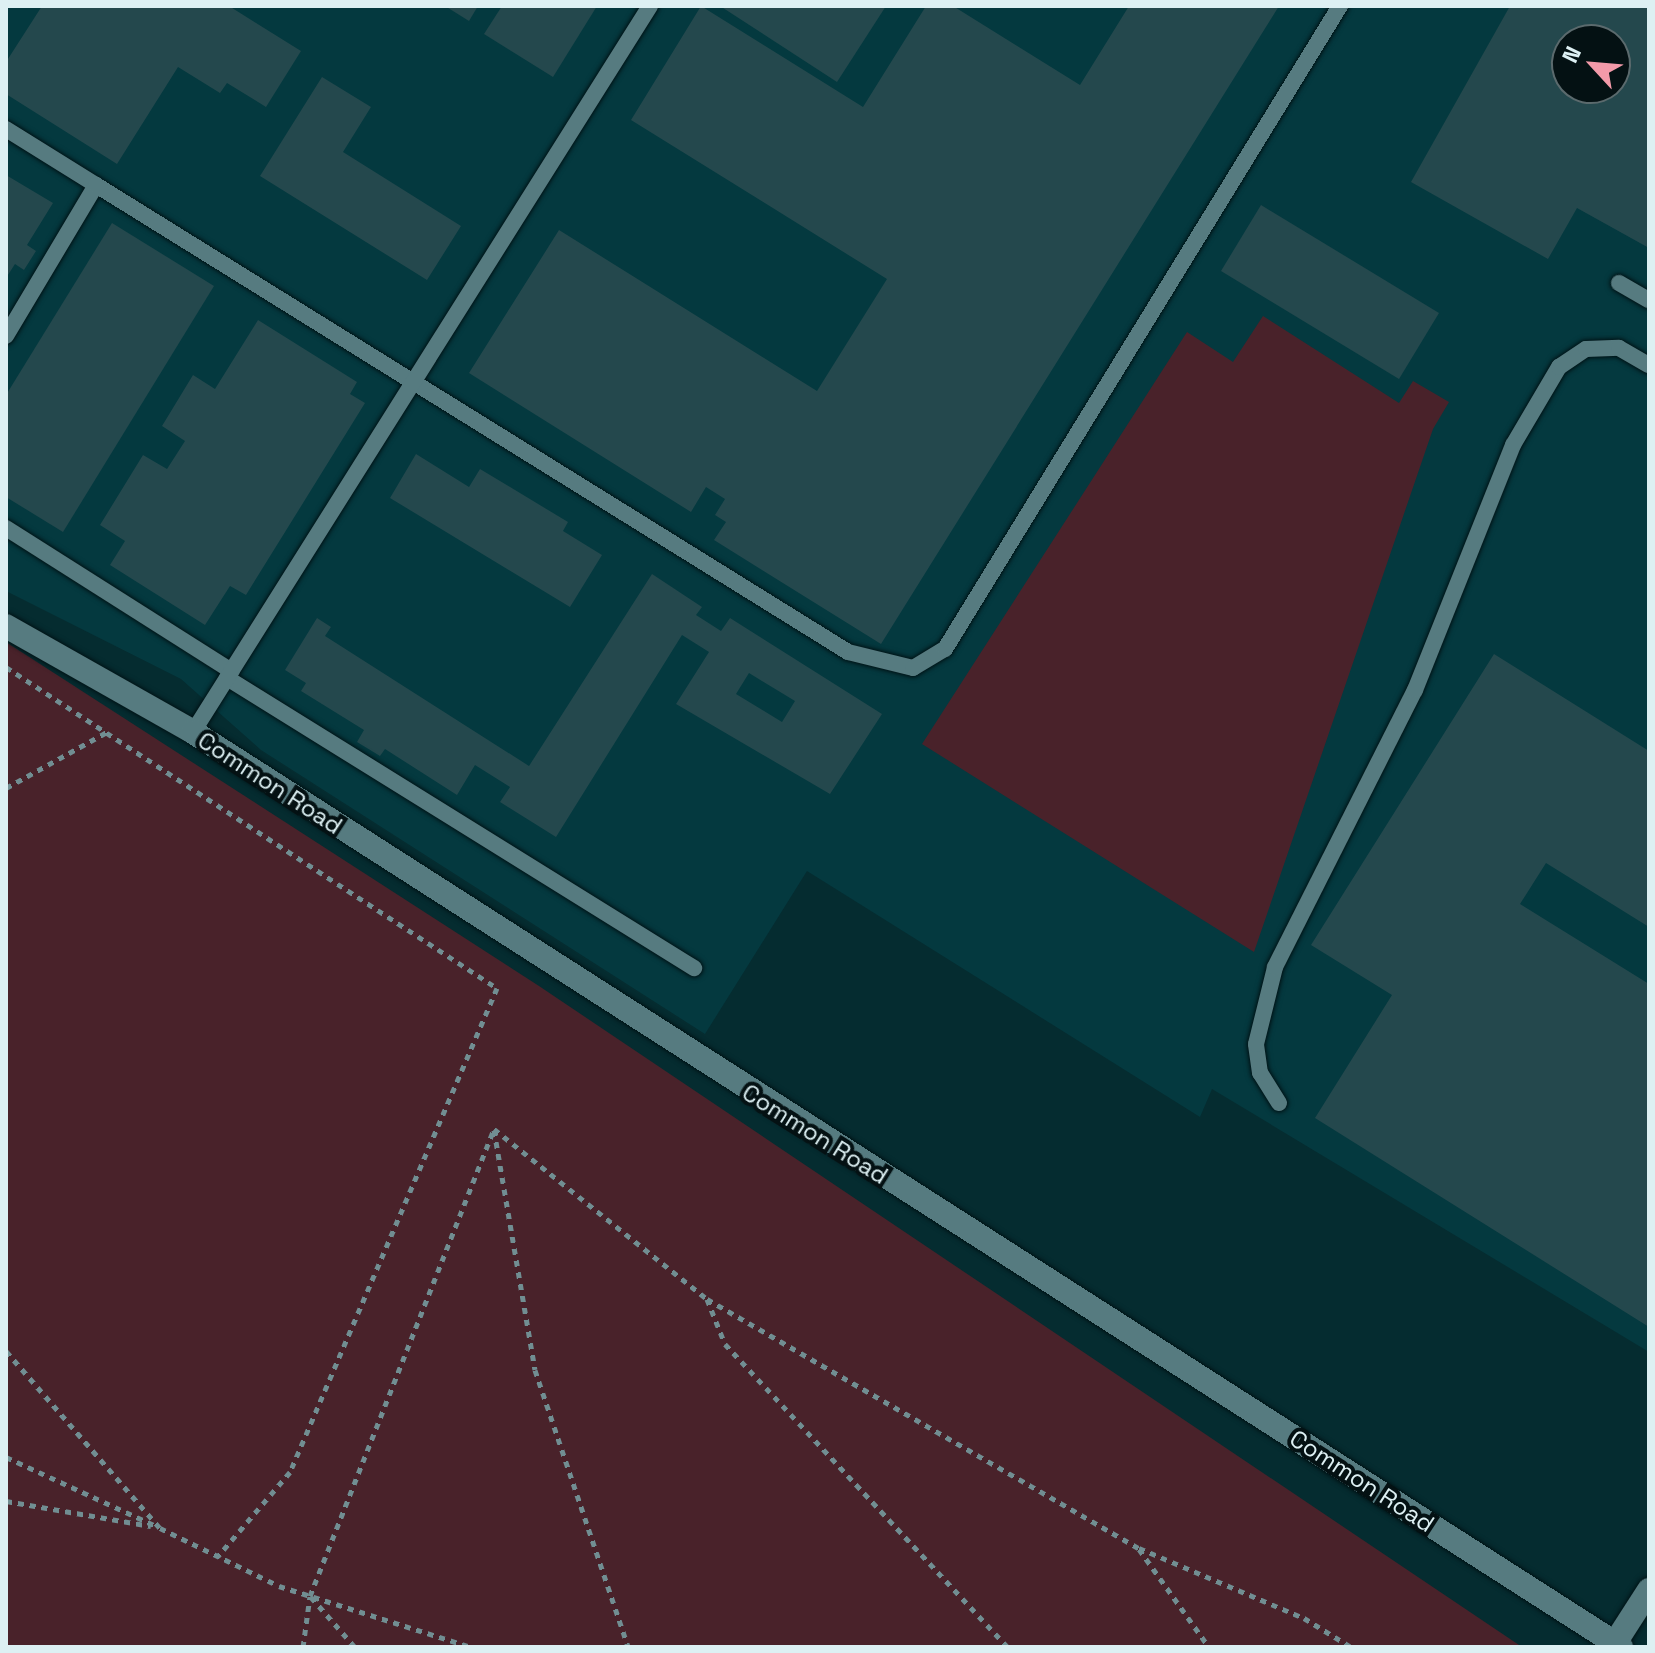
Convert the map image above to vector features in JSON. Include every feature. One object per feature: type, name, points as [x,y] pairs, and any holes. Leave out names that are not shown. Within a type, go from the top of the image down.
[{"type":"street","name":"Common Road","points":[[6,626],[193,732],[1618,1645]]},
{"type":"street","points":[[1618,1645],[1649,1590]]},
{"type":"lane","points":[[193,732],[417,382],[650,6]]},
{"type":"lane","points":[[6,129],[848,652],[913,668],[945,649],[1340,6]]},
{"type":"lane","points":[[6,336],[96,185]]},
{"type":"lane","points":[[1619,283],[1649,300]]},
{"type":"lane","points":[[1279,1103],[1260,1073],[1256,1044],[1275,967],[1415,690],[1513,445],[1559,367],[1586,349],[1619,348],[1649,365]]},
{"type":"lane","points":[[6,528],[229,675],[694,968]]},
{"type":"path","points":[[6,667],[109,731],[497,988],[290,1472],[218,1556]]},
{"type":"path","points":[[6,788],[109,731]]},
{"type":"path","points":[[494,1129],[707,1299],[1139,1548],[1304,1618],[1351,1647]]},
{"type":"path","points":[[303,1647],[310,1596],[494,1129]]},
{"type":"path","points":[[494,1129],[535,1370],[628,1647]]},
{"type":"path","points":[[707,1299],[725,1344],[1008,1647]]},
{"type":"path","points":[[6,1351],[160,1528]]},
{"type":"path","points":[[6,1457],[310,1596],[471,1647]]},
{"type":"path","points":[[6,1501],[160,1528]]},
{"type":"path","points":[[1139,1548],[1209,1647]]},
{"type":"path","points":[[310,1596],[355,1647]]},
{"type":"shaded area","points":[[6,6],[1649,6],[1649,1352],[1212,1089],[1200,1117],[807,871],[705,1034],[261,750],[181,679],[6,591]]},
{"type":"shaded area","points":[[1263,316],[1399,403],[1413,381],[1449,402],[1433,429],[1254,952],[922,744],[1187,332],[1233,362]]},
{"type":"shaded area","points":[[6,642],[539,986],[1522,1647],[6,1647]]},
{"type":"building","points":[[42,6],[229,6],[301,51],[266,107],[227,83],[220,93],[178,67],[117,164],[6,94],[6,62]]},
{"type":"building","points":[[445,6],[478,6],[469,21]]},
{"type":"building","points":[[502,6],[597,6],[553,77],[484,34]]},
{"type":"building","points":[[701,6],[863,107],[926,6],[953,6],[1080,85],[1129,6],[1279,6],[881,644],[714,540],[726,522],[715,515],[725,499],[706,487],[691,512],[469,373],[559,230],[817,391],[887,279],[631,120]]},
{"type":"building","points":[[720,6],[886,6],[837,82]]},
{"type":"building","points":[[1510,6],[1649,6],[1649,248],[1577,208],[1548,259],[1411,182]]},
{"type":"building","points":[[322,77],[371,107],[343,152],[461,226],[427,280],[260,176]]},
{"type":"building","points":[[6,175],[53,203],[27,245],[36,251],[24,270],[15,264],[6,278]]},
{"type":"building","points":[[1261,205],[1439,313],[1399,379],[1221,271]]},
{"type":"building","points":[[112,223],[214,286],[63,532],[6,497],[6,395]]},
{"type":"building","points":[[258,320],[357,382],[350,394],[365,403],[246,595],[230,586],[205,625],[110,565],[125,541],[100,525],[143,455],[167,469],[185,441],[162,426],[193,375],[215,389]]},
{"type":"building","points":[[416,454],[469,487],[480,469],[568,522],[563,531],[602,555],[570,607],[390,498]]},
{"type":"building","points":[[652,574],[702,607],[696,615],[721,631],[730,618],[882,714],[830,794],[676,704],[709,652],[682,635],[556,837],[500,802],[510,787],[475,765],[457,795],[385,749],[380,756],[357,742],[364,730],[301,691],[306,683],[285,670],[317,618],[331,627],[325,636],[529,766]],"holes":[[[749,673],[795,701],[782,722],[736,694]]]},
{"type":"building","points":[[1494,654],[1649,751],[1649,927],[1546,863],[1520,904],[1649,984],[1649,1327],[1315,1118],[1392,995],[1311,945]]}]
